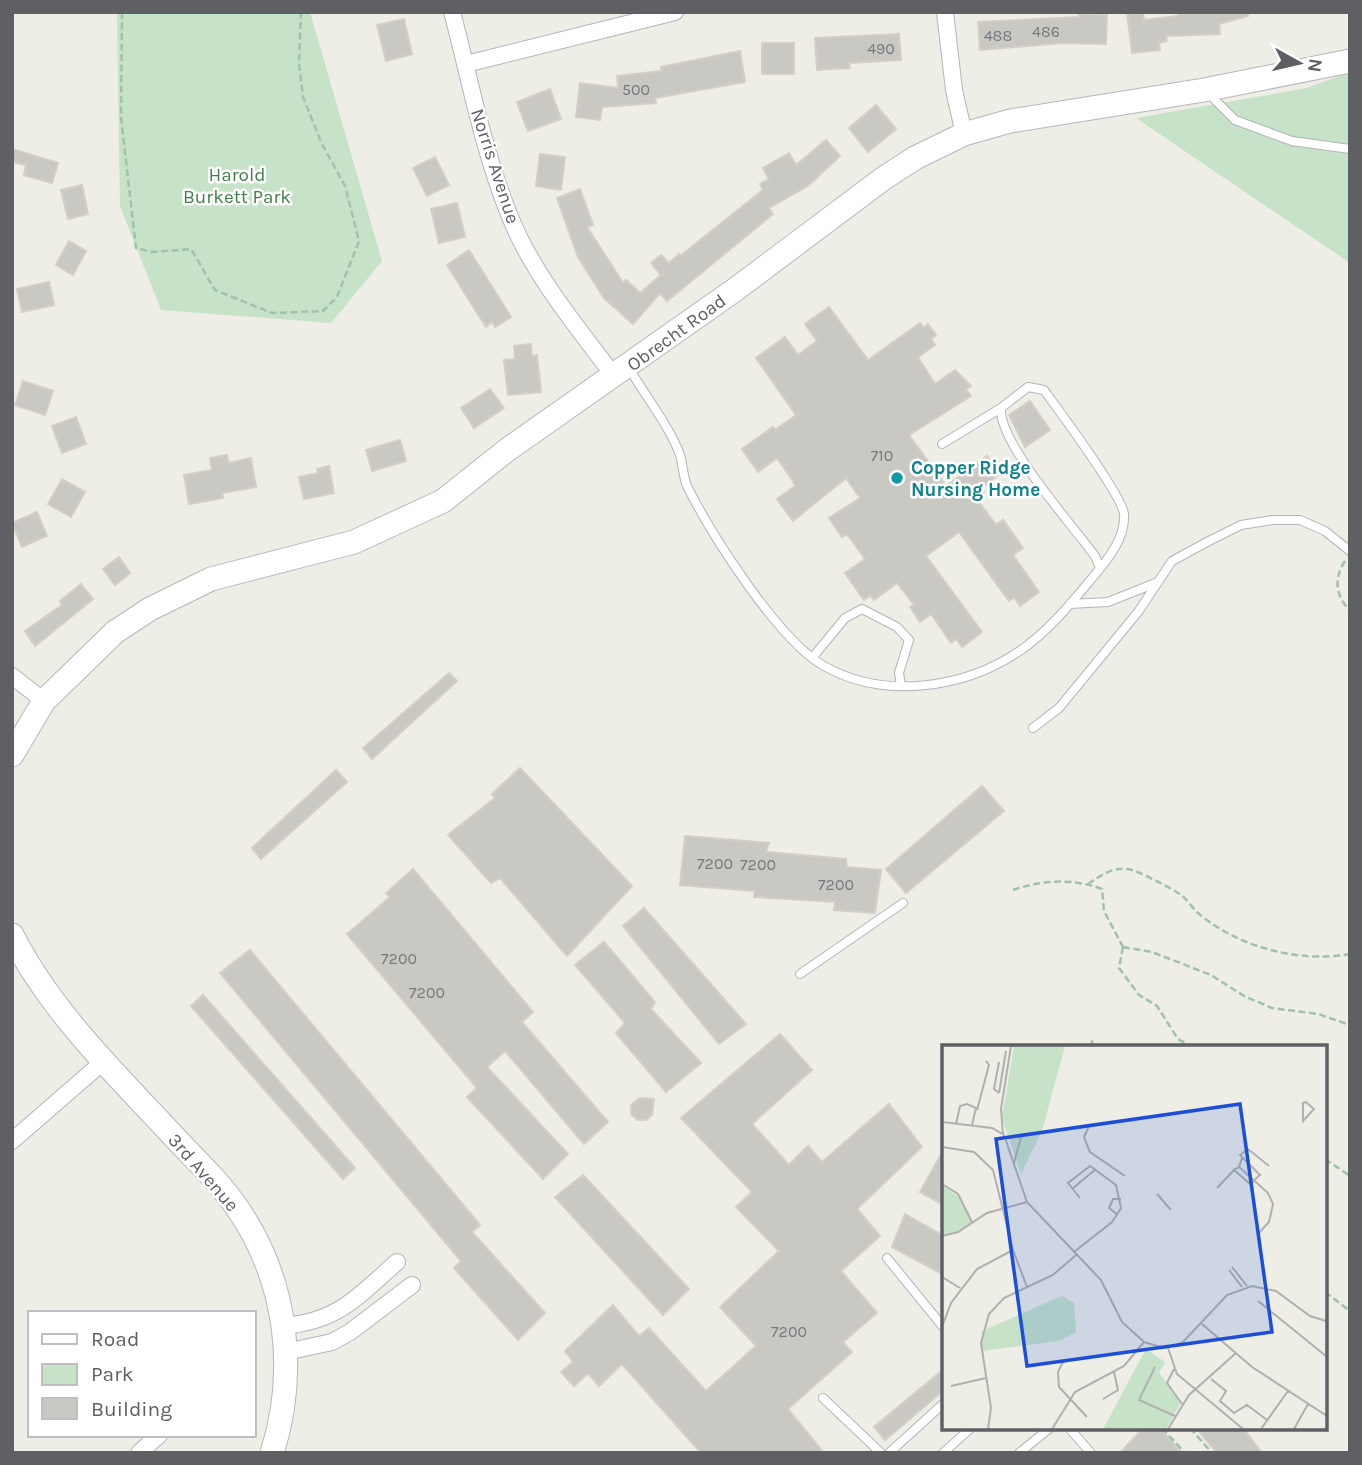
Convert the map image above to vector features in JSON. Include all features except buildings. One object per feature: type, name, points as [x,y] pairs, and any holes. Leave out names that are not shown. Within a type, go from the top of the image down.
[{"type":"street","name":"Norris Avenue","points":[[452,12],[484,138],[514,225],[572,322],[621,371]]},
{"type":"street","points":[[466,64],[675,12]]},
{"type":"street","points":[[945,12],[954,90],[964,134]]},
{"type":"street","name":"Obrecht Road","points":[[44,701],[96,648],[150,609],[211,579],[354,542],[424,513],[884,178],[964,134],[1072,109],[1204,90],[1350,61]]},
{"type":"street","points":[[12,676],[44,701],[12,755]]},
{"type":"street","name":"3rd Avenue","points":[[12,935],[37,980],[104,1061],[237,1208],[264,1259],[284,1326],[286,1352],[286,1386],[272,1453]]},
{"type":"street","points":[[12,1141],[104,1061]]},
{"type":"street","points":[[284,1326],[309,1324],[339,1312],[397,1262]]},
{"type":"street","points":[[286,1352],[332,1342],[350,1332],[412,1285]]},
{"type":"street","points":[[139,1453],[157,1437]]},
{"type":"lane","points":[[1204,90],[1235,120],[1292,141],[1350,149]]},
{"type":"lane","points":[[621,371],[679,454],[686,484],[729,555],[773,617],[813,657],[849,677],[901,686],[955,679],[989,668],[1020,651],[1049,627],[1100,568],[1123,531],[1121,503],[1044,390],[1028,387],[1001,408],[942,444]]},
{"type":"lane","points":[[1001,408],[1002,424],[1016,450],[1095,556],[1100,568]]},
{"type":"lane","points":[[1033,728],[1059,708],[1138,612],[1172,561],[1241,525],[1273,520],[1300,520],[1325,531],[1350,552]]},
{"type":"lane","points":[[1070,604],[1108,602],[1158,582]]},
{"type":"lane","points":[[813,657],[845,618],[862,610],[897,627],[909,640],[899,673],[901,686]]},
{"type":"lane","points":[[800,974],[903,903]]},
{"type":"lane","points":[[887,1258],[942,1326]]},
{"type":"lane","points":[[823,1398],[881,1453]]},
{"type":"lane","points":[[889,1453],[942,1406]]},
{"type":"lane","points":[[943,1453],[969,1430]]},
{"type":"lane","points":[[1018,1453],[1045,1430]]},
{"type":"lane","points":[[1071,1430],[1091,1453]]},
{"type":"path","points":[[122,12],[121,117],[136,248],[152,252],[191,249],[215,290],[272,313],[323,311],[337,297],[359,241],[345,186],[321,142],[303,97],[299,63],[301,12]]},
{"type":"path","points":[[1350,552],[1340,568],[1336,585],[1341,601],[1350,611]]},
{"type":"path","points":[[1088,884],[1109,871],[1129,869],[1180,894],[1202,917],[1224,931],[1263,948],[1312,957],[1350,954]]},
{"type":"path","points":[[1013,890],[1030,884],[1060,881],[1102,888],[1104,911],[1123,947],[1119,968],[1139,995],[1157,1006],[1178,1039],[1188,1045]]},
{"type":"path","points":[[1123,947],[1152,952],[1210,975],[1244,996],[1272,1008],[1318,1014],[1350,1025]]},
{"type":"path","points":[[1091,1045],[1093,1039]]},
{"type":"path","points":[[1327,1160],[1350,1176]]},
{"type":"path","points":[[1327,1294],[1350,1311]]},
{"type":"path","points":[[1164,1430],[1185,1453]]},
{"type":"path","points":[[1193,1430],[1212,1453]]},
{"type":"green space","name":"Harold Burkett Park","points":[[117,12],[310,12],[382,261],[331,323],[161,310],[120,206]]},
{"type":"green space","points":[[1350,72],[1350,263],[1136,118],[1307,88]]},
{"type":"place","name":"Copper Ridge Nursing Home","points":[[897,478]]}]
